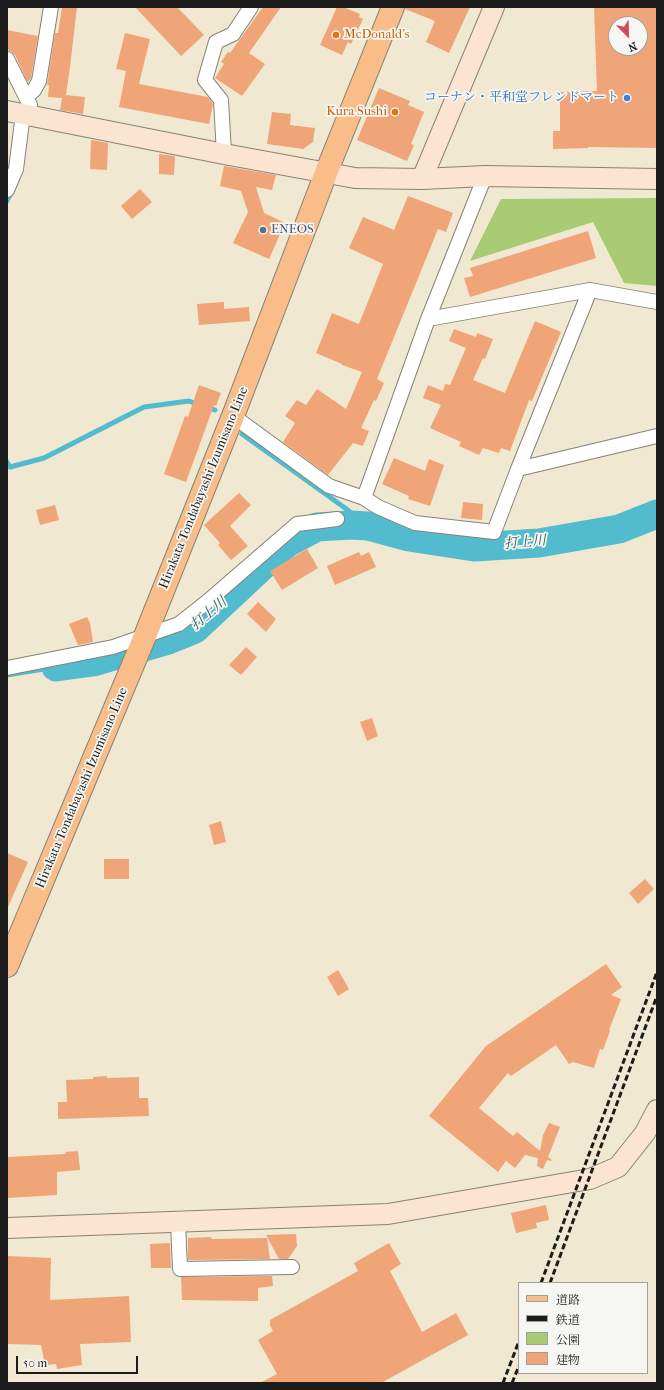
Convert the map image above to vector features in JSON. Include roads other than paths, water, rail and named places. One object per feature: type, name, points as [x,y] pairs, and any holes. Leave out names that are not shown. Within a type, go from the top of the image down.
[{"type":"main road","name":"Hirakata Tondabayashi Izumisano Line","points":[[7,966],[145,636],[326,173],[393,7]]},
{"type":"street","points":[[7,190],[16,169],[23,109],[39,81],[51,7]]},
{"type":"street","points":[[224,154],[221,100],[205,80],[216,42],[233,34],[251,7]]},
{"type":"street","points":[[422,179],[494,7]]},
{"type":"street","points":[[7,59],[23,109]]},
{"type":"street","points":[[23,109],[224,154],[355,178],[422,179],[485,176],[657,179]]},
{"type":"street","points":[[364,498],[428,319],[485,176]]},
{"type":"street","points":[[232,416],[329,486],[364,498],[415,523],[494,532],[590,290]]},
{"type":"street","points":[[428,319],[590,290],[657,302]]},
{"type":"street","points":[[518,469],[657,436]]},
{"type":"street","points":[[7,668],[113,647],[179,624],[298,524],[337,519]]},
{"type":"street","points":[[7,1228],[388,1214],[590,1179],[618,1167],[645,1133],[657,1110]]},
{"type":"street","points":[[178,1222],[180,1269],[292,1267]]},
{"type":"waterway","name":"打上川","points":[[7,201],[11,192]]},
{"type":"waterway","name":"打上川","points":[[7,462],[10,467],[44,458],[144,407],[189,401],[199,405]]},
{"type":"waterway","name":"打上川","points":[[206,407],[215,410]]},
{"type":"waterway","name":"打上川","points":[[242,434],[368,526]]},
{"type":"waterway","name":"打上川","points":[[56,667],[93,662],[168,640],[195,629],[287,543],[317,527],[351,525],[368,526],[409,537],[474,547],[539,543],[619,529],[657,514]]},
{"type":"waterway","name":"打上川","points":[[7,675],[56,667]]},
{"type":"railway","points":[[541,1282],[657,972]]},
{"type":"railway","points":[[550,1282],[657,996]]},
{"type":"railway","points":[[503,1383],[518,1344]]},
{"type":"railway","points":[[512,1383],[518,1368]]},
{"type":"place","name":"McDonald's","points":[[336,35]]},
{"type":"place","name":"コーナン・平和堂フレンドマート","points":[[627,98]]},
{"type":"place","name":"Kura Sushi","points":[[395,112]]},
{"type":"place","name":"ENEOS","points":[[263,230]]}]
